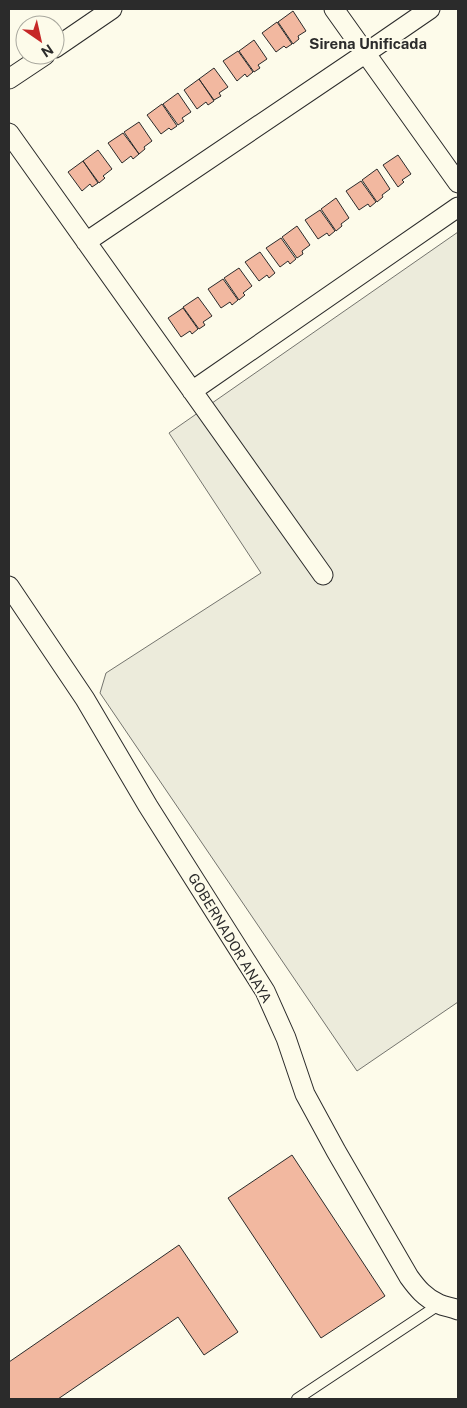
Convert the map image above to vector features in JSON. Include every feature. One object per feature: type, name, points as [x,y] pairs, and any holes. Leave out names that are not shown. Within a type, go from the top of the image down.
[{"type":"street","points":[[65,41],[112,9]]},
{"type":"street","points":[[334,9],[458,183]]},
{"type":"street","points":[[86,242],[430,9]]},
{"type":"street","points":[[9,79],[29,65]]},
{"type":"street","points":[[9,133],[323,574]]},
{"type":"street","points":[[192,391],[458,207]]},
{"type":"street","name":"GOBERNADOR ANAYA","points":[[9,586],[85,699],[143,798],[265,991],[286,1038],[305,1094],[409,1277],[427,1298],[458,1310]]},
{"type":"lane","points":[[297,1399],[440,1304]]},
{"type":"shaded area","points":[[458,232],[458,1002],[357,1071],[100,693],[106,673],[261,573],[169,433]]},
{"type":"building","points":[[293,11],[306,31],[298,36],[299,39],[293,44],[278,22]]},
{"type":"building","points":[[277,22],[292,44],[286,48],[284,46],[276,52],[262,33]]},
{"type":"building","points":[[254,40],[267,59],[258,65],[260,68],[254,72],[239,51]]},
{"type":"building","points":[[238,51],[253,72],[247,77],[245,74],[237,81],[223,61]]},
{"type":"building","points":[[214,68],[228,87],[219,93],[221,96],[214,100],[199,79]]},
{"type":"building","points":[[199,79],[214,101],[208,105],[206,102],[197,109],[184,90]]},
{"type":"building","points":[[178,93],[191,112],[182,118],[184,121],[178,125],[163,104]]},
{"type":"building","points":[[162,104],[177,126],[171,130],[169,128],[161,134],[147,115]]},
{"type":"building","points":[[139,122],[152,141],[139,154],[124,132]]},
{"type":"building","points":[[123,133],[139,154],[133,159],[131,156],[122,163],[108,143]]},
{"type":"building","points":[[98,150],[112,169],[103,176],[105,178],[99,183],[83,161]]},
{"type":"building","points":[[398,155],[411,174],[402,180],[404,182],[398,187],[383,165]]},
{"type":"building","points":[[83,161],[98,183],[92,187],[90,184],[82,191],[68,172]]},
{"type":"building","points":[[377,169],[390,189],[377,202],[362,180]]},
{"type":"building","points":[[361,181],[376,202],[370,207],[368,204],[359,210],[346,191]]},
{"type":"building","points":[[336,198],[349,218],[336,231],[321,209]]},
{"type":"building","points":[[320,210],[335,231],[329,236],[327,233],[318,239],[305,220]]},
{"type":"building","points":[[297,226],[310,245],[297,258],[282,237]]},
{"type":"building","points":[[281,238],[296,259],[290,264],[288,261],[280,267],[266,248]]},
{"type":"building","points":[[260,252],[275,273],[269,278],[267,275],[259,281],[245,262]]},
{"type":"building","points":[[239,268],[252,286],[243,293],[245,295],[239,300],[224,278]]},
{"type":"building","points":[[223,279],[238,300],[232,305],[230,302],[221,308],[208,289]]},
{"type":"building","points":[[198,297],[212,316],[203,322],[205,325],[199,329],[183,307]]},
{"type":"building","points":[[183,308],[198,329],[192,334],[190,331],[181,337],[168,318]]},
{"type":"building","points":[[292,1155],[385,1296],[321,1338],[228,1198]]},
{"type":"building","points":[[179,1245],[238,1332],[204,1355],[178,1317],[58,1399],[9,1399],[9,1362]]},
{"type":"district","name":"Sirena Unificada","points":[[368,43]]}]
